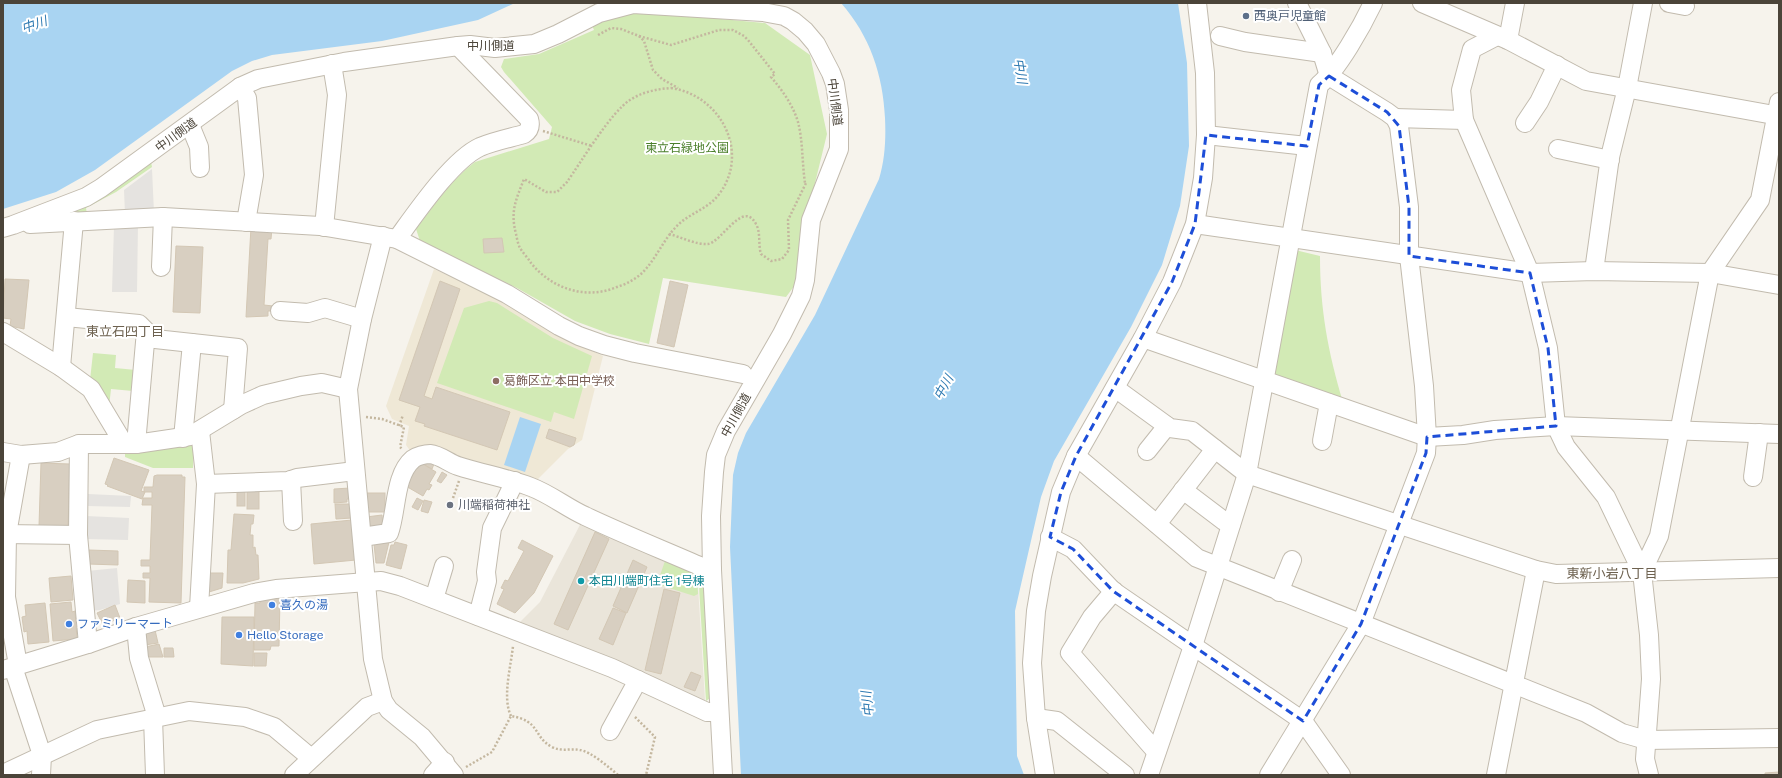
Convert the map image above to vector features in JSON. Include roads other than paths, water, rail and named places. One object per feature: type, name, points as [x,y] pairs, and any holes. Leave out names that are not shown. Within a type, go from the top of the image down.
[{"type":"street","points":[[1045,775],[1036,718],[1032,663],[1042,576],[1061,492],[1076,456],[1143,338],[1172,282],[1195,224],[1203,178],[1206,135],[1205,73],[1197,3]]},
{"type":"street","points":[[1297,3],[1322,53],[1330,76],[1395,118],[1464,120]]},
{"type":"street","points":[[1149,775],[1193,646],[1247,474],[1319,85],[1330,76],[1367,16],[1373,3]]},
{"type":"street","points":[[1422,3],[1502,38],[1586,81],[1778,111],[1760,200],[1710,273],[1659,536],[1642,572]]},
{"type":"street","points":[[1515,3],[1502,38],[1472,49],[1461,90],[1464,120],[1530,273],[1548,348],[1556,426],[1566,447],[1606,497],[1642,572],[1649,635],[1651,679],[1645,759],[1649,775]]},
{"type":"street","points":[[1594,271],[1610,160],[1627,88],[1643,3]]},
{"type":"street","name":"中川側道","points":[[8,227],[86,197],[101,188],[240,88],[258,79],[332,64],[458,46],[495,48],[534,44],[558,34],[599,13],[632,4],[763,12],[784,16],[794,21],[816,44],[824,58],[835,84],[839,110],[839,149],[811,220],[806,280],[801,296],[782,334],[726,431],[716,455],[712,493],[712,570],[722,775]]},
{"type":"street","points":[[1220,36],[1245,42],[1322,53]]},
{"type":"street","points":[[433,775],[451,770],[422,737],[389,710],[383,701],[373,659],[367,582],[354,471],[348,389],[362,319],[390,238],[452,169],[467,155],[481,147],[524,134],[528,131],[531,125],[530,119],[458,46]]},
{"type":"street","points":[[492,79],[484,60],[485,57],[495,48]]},
{"type":"street","points":[[324,227],[337,95],[332,64]]},
{"type":"street","points":[[1525,123],[1539,102],[1557,65]]},
{"type":"street","points":[[240,88],[247,98],[254,175],[246,222]]},
{"type":"street","points":[[1269,775],[1361,624],[1426,452],[1427,436],[1424,386],[1409,256],[1409,207],[1401,136],[1395,118]]},
{"type":"street","points":[[190,125],[199,147],[200,168]]},
{"type":"street","points":[[1206,135],[1307,146]]},
{"type":"street","points":[[1558,149],[1610,160]]},
{"type":"street","points":[[8,227],[74,221],[164,218],[324,227],[390,238],[507,294],[559,326],[579,336],[610,346],[743,374]]},
{"type":"street","points":[[161,267],[164,218]]},
{"type":"street","points":[[61,367],[74,221]]},
{"type":"street","points":[[1195,224],[1530,273],[1594,271],[1710,273],[1779,285]]},
{"type":"street","points":[[280,311],[308,313],[325,308],[362,319]]},
{"type":"street","points":[[66,317],[139,324],[146,331],[130,444]]},
{"type":"street","points":[[3,332],[61,367],[91,389],[130,444]]},
{"type":"street","points":[[146,338],[238,348],[233,410]]},
{"type":"street","points":[[1143,338],[1427,436],[1463,436],[1496,430],[1556,426],[1779,434]]},
{"type":"street","points":[[183,438],[192,343]]},
{"type":"street","points":[[3,452],[21,454],[58,452],[79,444],[130,444],[183,438],[200,431],[233,410],[263,395],[322,383],[348,389]]},
{"type":"street","points":[[1115,388],[1170,428],[1192,431],[1247,474],[1536,570],[1556,574],[1779,568]]},
{"type":"street","points":[[1322,440],[1329,403]]},
{"type":"street","points":[[1147,451],[1167,426]]},
{"type":"street","points":[[199,608],[206,484],[200,431]]},
{"type":"street","points":[[1753,477],[1759,434]]},
{"type":"street","points":[[79,444],[78,535],[88,644]]},
{"type":"street","points":[[1157,524],[1215,449]]},
{"type":"street","points":[[21,454],[5,534],[4,597],[12,667],[42,755],[41,775]]},
{"type":"street","points":[[362,537],[389,533],[393,524],[399,486],[405,470],[412,460],[422,455],[431,454],[473,471],[500,476],[533,488],[584,516],[712,570]]},
{"type":"street","points":[[1076,456],[1198,558],[1279,592],[1586,713],[1622,733],[1646,740],[1779,738]]},
{"type":"street","points":[[206,484],[291,480],[354,471]]},
{"type":"street","points":[[291,480],[298,518]]},
{"type":"street","points":[[478,616],[487,581],[486,572],[492,528],[515,481]]},
{"type":"street","points":[[1183,490],[1224,521],[1231,524]]},
{"type":"street","points":[[5,534],[78,535]]},
{"type":"street","points":[[1050,537],[1073,549],[1114,591],[1303,721],[1341,775]]},
{"type":"street","points":[[1279,592],[1292,560]]},
{"type":"street","points":[[434,599],[444,566]]},
{"type":"street","points":[[1496,775],[1536,570]]},
{"type":"street","points":[[12,667],[88,644],[136,627],[248,595],[276,589],[381,581],[434,599],[612,668],[707,712],[719,712]]},
{"type":"street","points":[[1114,591],[1092,617],[1070,653],[1153,748],[1157,750]]},
{"type":"street","points":[[136,627],[139,658],[155,718],[155,775]]},
{"type":"street","points":[[610,731],[638,680]]},
{"type":"street","points":[[294,775],[309,757],[367,707],[383,701]]},
{"type":"street","points":[[3,774],[97,730],[189,711],[245,717],[274,727],[309,757]]},
{"type":"street","points":[[1036,718],[1057,721],[1106,769],[1125,775]]},
{"type":"water","name":"中川","points":[[3,3],[515,3],[478,20],[382,41],[272,55],[252,61],[232,71],[95,170],[56,192],[3,209]]},
{"type":"water","name":"中川","points":[[841,3],[1178,3],[1187,63],[1189,146],[1180,206],[1162,265],[1131,327],[1054,461],[1041,497],[1015,611],[1017,756],[1024,775],[741,775],[730,547],[733,475],[738,453],[746,433],[815,315],[879,179],[884,156],[884,102],[878,71],[860,29]]},
{"type":"water","points":[[520,417],[541,424],[525,472],[504,465]]},
{"type":"place","name":"西奥戸児童館","points":[[1246,16]]},
{"type":"place","name":"葛飾区立 本田中学校","points":[[496,381]]},
{"type":"place","name":"川端稲荷神社","points":[[450,505]]},
{"type":"place","name":"本田川端町住宅 1号棟","points":[[581,581]]},
{"type":"place","name":"喜久の湯","points":[[272,605]]},
{"type":"place","name":"ファミリーマート","points":[[69,624]]},
{"type":"place","name":"Hello Storage","points":[[239,635]]},
{"type":"district","name":"東立石四丁目","points":[[125,331]]},
{"type":"district","name":"東新小岩八丁目","points":[[1612,573]]},
{"type":"park label","name":"東立石緑地公園","points":[[687,148]]}]
